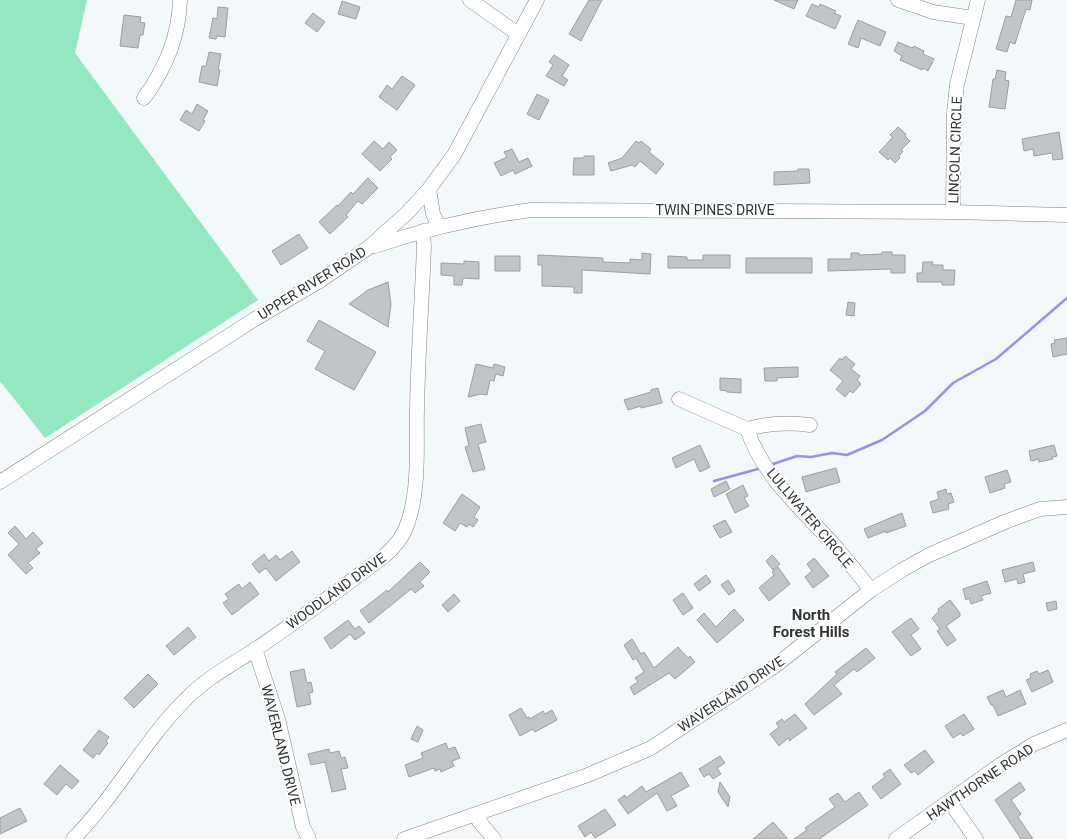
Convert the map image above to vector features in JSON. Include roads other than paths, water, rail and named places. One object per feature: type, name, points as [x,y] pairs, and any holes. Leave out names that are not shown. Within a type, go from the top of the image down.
[{"type":"street","points":[[144,98],[158,80],[168,58],[178,27],[180,0]]},
{"type":"street","points":[[470,0],[518,34]]},
{"type":"street","name":"UPPER RIVER ROAD","points":[[0,482],[256,319],[318,282],[368,248],[407,213],[429,189],[454,155],[536,0]]},
{"type":"street","points":[[898,0],[933,12],[973,18]]},
{"type":"street","name":"LINCOLN CIRCLE","points":[[953,212],[954,113],[957,84],[978,0]]},
{"type":"street","points":[[429,189],[433,214],[439,226]]},
{"type":"street","name":"TWIN PINES DRIVE","points":[[368,248],[439,226],[490,215],[531,210],[953,212],[1067,215]]},
{"type":"street","name":"WOODLAND DRIVE","points":[[73,839],[102,805],[161,725],[186,698],[208,679],[256,649],[382,558],[397,543],[408,523],[413,504],[415,481],[418,363],[424,246],[423,230]]},
{"type":"street","points":[[680,399],[747,429],[782,422],[810,424]]},
{"type":"street","name":"LULLWATER CIRCLE","points":[[747,429],[754,449],[777,483],[795,506],[833,545],[871,590]]},
{"type":"street","name":"WAVERLAND DRIVE","points":[[404,839],[588,775],[651,748],[775,666],[871,590],[929,555],[1007,521],[1040,509],[1067,507]]},
{"type":"street","name":"WAVERLAND DRIVE","points":[[256,649],[278,719],[303,827],[309,839]]},
{"type":"street","name":"HAWTHORNE ROAD","points":[[896,839],[1000,765],[1034,744],[1067,730]]},
{"type":"street","points":[[950,802],[976,839]]},
{"type":"street","points":[[476,814],[479,821],[494,839]]},
{"type":"waterway","points":[[773,464],[797,456],[811,457],[832,453],[847,455],[882,440],[925,411],[953,383],[996,359],[1067,298]]},
{"type":"waterway","points":[[714,481],[758,469]]},
{"type":"district","name":"North Forest Hills","points":[[811,624]]}]
